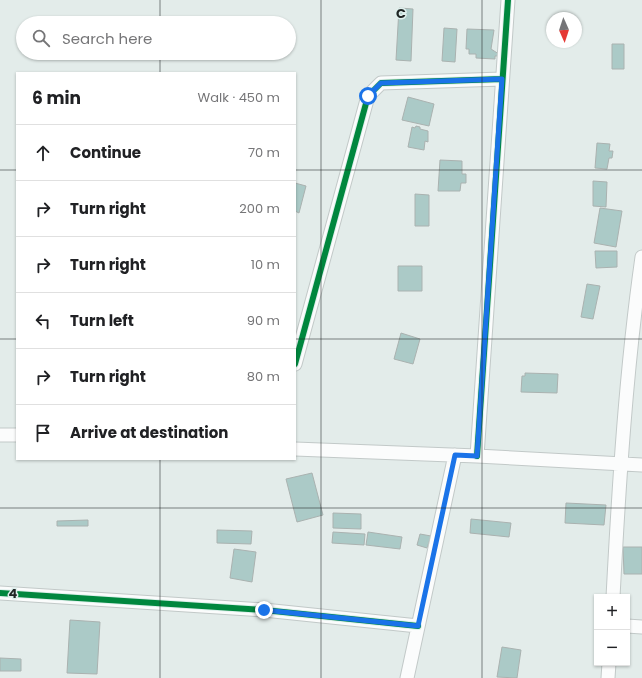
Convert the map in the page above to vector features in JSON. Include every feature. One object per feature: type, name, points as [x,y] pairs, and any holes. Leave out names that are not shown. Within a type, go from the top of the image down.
[{"type":"street","points":[[477,456],[508,0]]},
{"type":"street","points":[[296,360],[368,96],[381,83],[502,79]]},
{"type":"street","points":[[613,594],[620,464],[635,306],[642,257]]},
{"type":"street","points":[[0,434],[16,435]]},
{"type":"street","points":[[296,449],[477,456],[642,465]]},
{"type":"street","points":[[407,678],[455,455]]},
{"type":"street","points":[[0,592],[264,610],[418,626]]},
{"type":"street","points":[[630,626],[642,627]]},
{"type":"street","points":[[608,678],[609,666]]},
{"type":"building","points":[[399,8],[413,9],[411,61],[396,60]]},
{"type":"building","points":[[444,28],[457,29],[455,62],[442,61]]},
{"type":"building","points":[[467,29],[494,30],[491,49],[502,56],[495,56],[495,59],[476,58],[476,54],[469,54],[469,49],[466,49]]},
{"type":"building","points":[[612,44],[624,44],[624,69],[612,69]]},
{"type":"building","points":[[408,97],[434,104],[429,126],[402,120]]},
{"type":"building","points":[[416,126],[420,127],[420,129],[428,131],[428,142],[425,141],[424,150],[408,147],[412,127],[415,128]]},
{"type":"building","points":[[597,143],[610,144],[609,151],[613,151],[612,158],[609,158],[607,169],[595,168]]},
{"type":"building","points":[[440,160],[462,161],[462,174],[466,174],[466,183],[461,183],[460,191],[438,191]]},
{"type":"building","points":[[593,181],[607,182],[606,207],[593,206]]},
{"type":"building","points":[[296,183],[306,186],[299,213],[296,212]]},
{"type":"building","points":[[415,194],[429,195],[429,226],[415,226]]},
{"type":"building","points":[[600,208],[622,211],[616,247],[594,243]]},
{"type":"building","points":[[595,251],[617,251],[617,267],[596,268]]},
{"type":"building","points":[[398,266],[422,266],[422,291],[398,291]]},
{"type":"building","points":[[587,284],[600,286],[593,319],[581,317]]},
{"type":"building","points":[[401,333],[420,339],[413,364],[394,359]]},
{"type":"building","points":[[525,373],[558,374],[557,393],[521,392],[522,376],[525,376]]},
{"type":"building","points":[[312,473],[323,515],[297,522],[286,479]]},
{"type":"building","points":[[566,503],[606,505],[604,525],[565,523]]},
{"type":"building","points":[[333,513],[361,514],[361,529],[333,528]]},
{"type":"building","points":[[471,519],[511,523],[509,537],[470,533]]},
{"type":"building","points":[[88,520],[88,526],[57,526],[57,521]]},
{"type":"building","points":[[217,530],[252,531],[251,544],[217,543]]},
{"type":"building","points":[[333,532],[365,534],[364,545],[332,543]]},
{"type":"building","points":[[368,532],[402,537],[400,549],[366,545]]},
{"type":"building","points":[[420,534],[431,536],[427,548],[417,545]]},
{"type":"building","points":[[623,547],[642,547],[642,574],[624,574]]},
{"type":"building","points":[[234,549],[256,552],[252,582],[230,578]]},
{"type":"building","points":[[70,620],[100,622],[97,674],[67,673]]},
{"type":"building","points":[[502,647],[521,650],[517,678],[497,677]]},
{"type":"building","points":[[0,658],[21,659],[21,671],[0,671]]},
{"type":"cycle path","points":[[477,456],[508,0]]},
{"type":"cycle path","points":[[296,360],[368,96],[381,83],[502,79]]},
{"type":"cycle path","points":[[0,593],[264,610],[418,626]]},
{"type":"route","points":[[264,610],[418,626],[455,455],[477,456],[502,79],[381,83],[368,96]]}]
